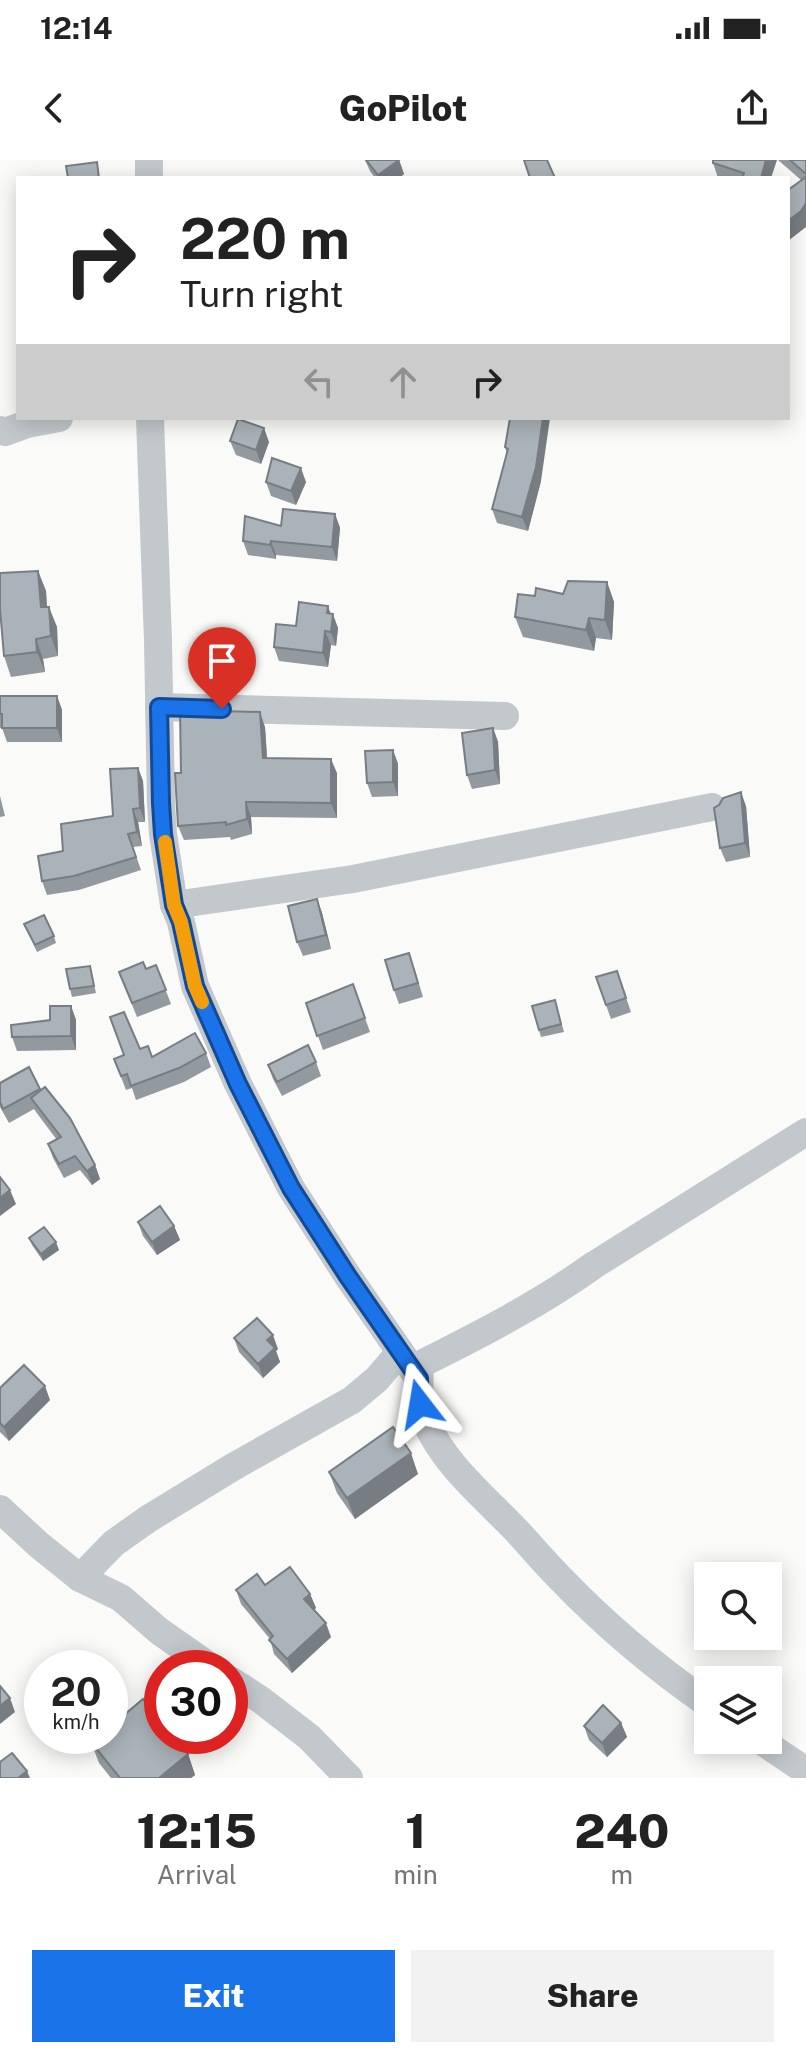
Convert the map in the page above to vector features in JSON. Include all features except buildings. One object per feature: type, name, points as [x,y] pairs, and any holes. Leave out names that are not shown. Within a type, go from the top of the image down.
[{"type":"street","points":[[0,430],[5,432],[48,420]]},
{"type":"street","points":[[150,420],[162,819],[174,905],[181,922],[195,986],[244,1097],[291,1188],[419,1379]]},
{"type":"street","points":[[159,707],[505,716]]},
{"type":"street","points":[[174,905],[353,879],[712,807]]},
{"type":"street","points":[[694,1694],[591,1608],[453,1465],[439,1447],[420,1404],[420,1368],[425,1362],[522,1312],[806,1132]]},
{"type":"street","points":[[80,1578],[114,1543],[148,1519],[222,1473],[352,1400],[377,1379],[400,1352]]},
{"type":"street","points":[[0,1509],[80,1578],[121,1598],[186,1650]]},
{"type":"street","points":[[248,1692],[309,1737],[349,1778]]},
{"type":"street","points":[[781,1754],[806,1771]]},
{"type":"slow traffic","points":[[165,842],[174,905],[202,1002]]},
{"type":"route","points":[[222,709],[159,707],[163,834],[174,905],[181,922],[195,986],[238,1084],[291,1188],[419,1379],[420,1404]]}]
